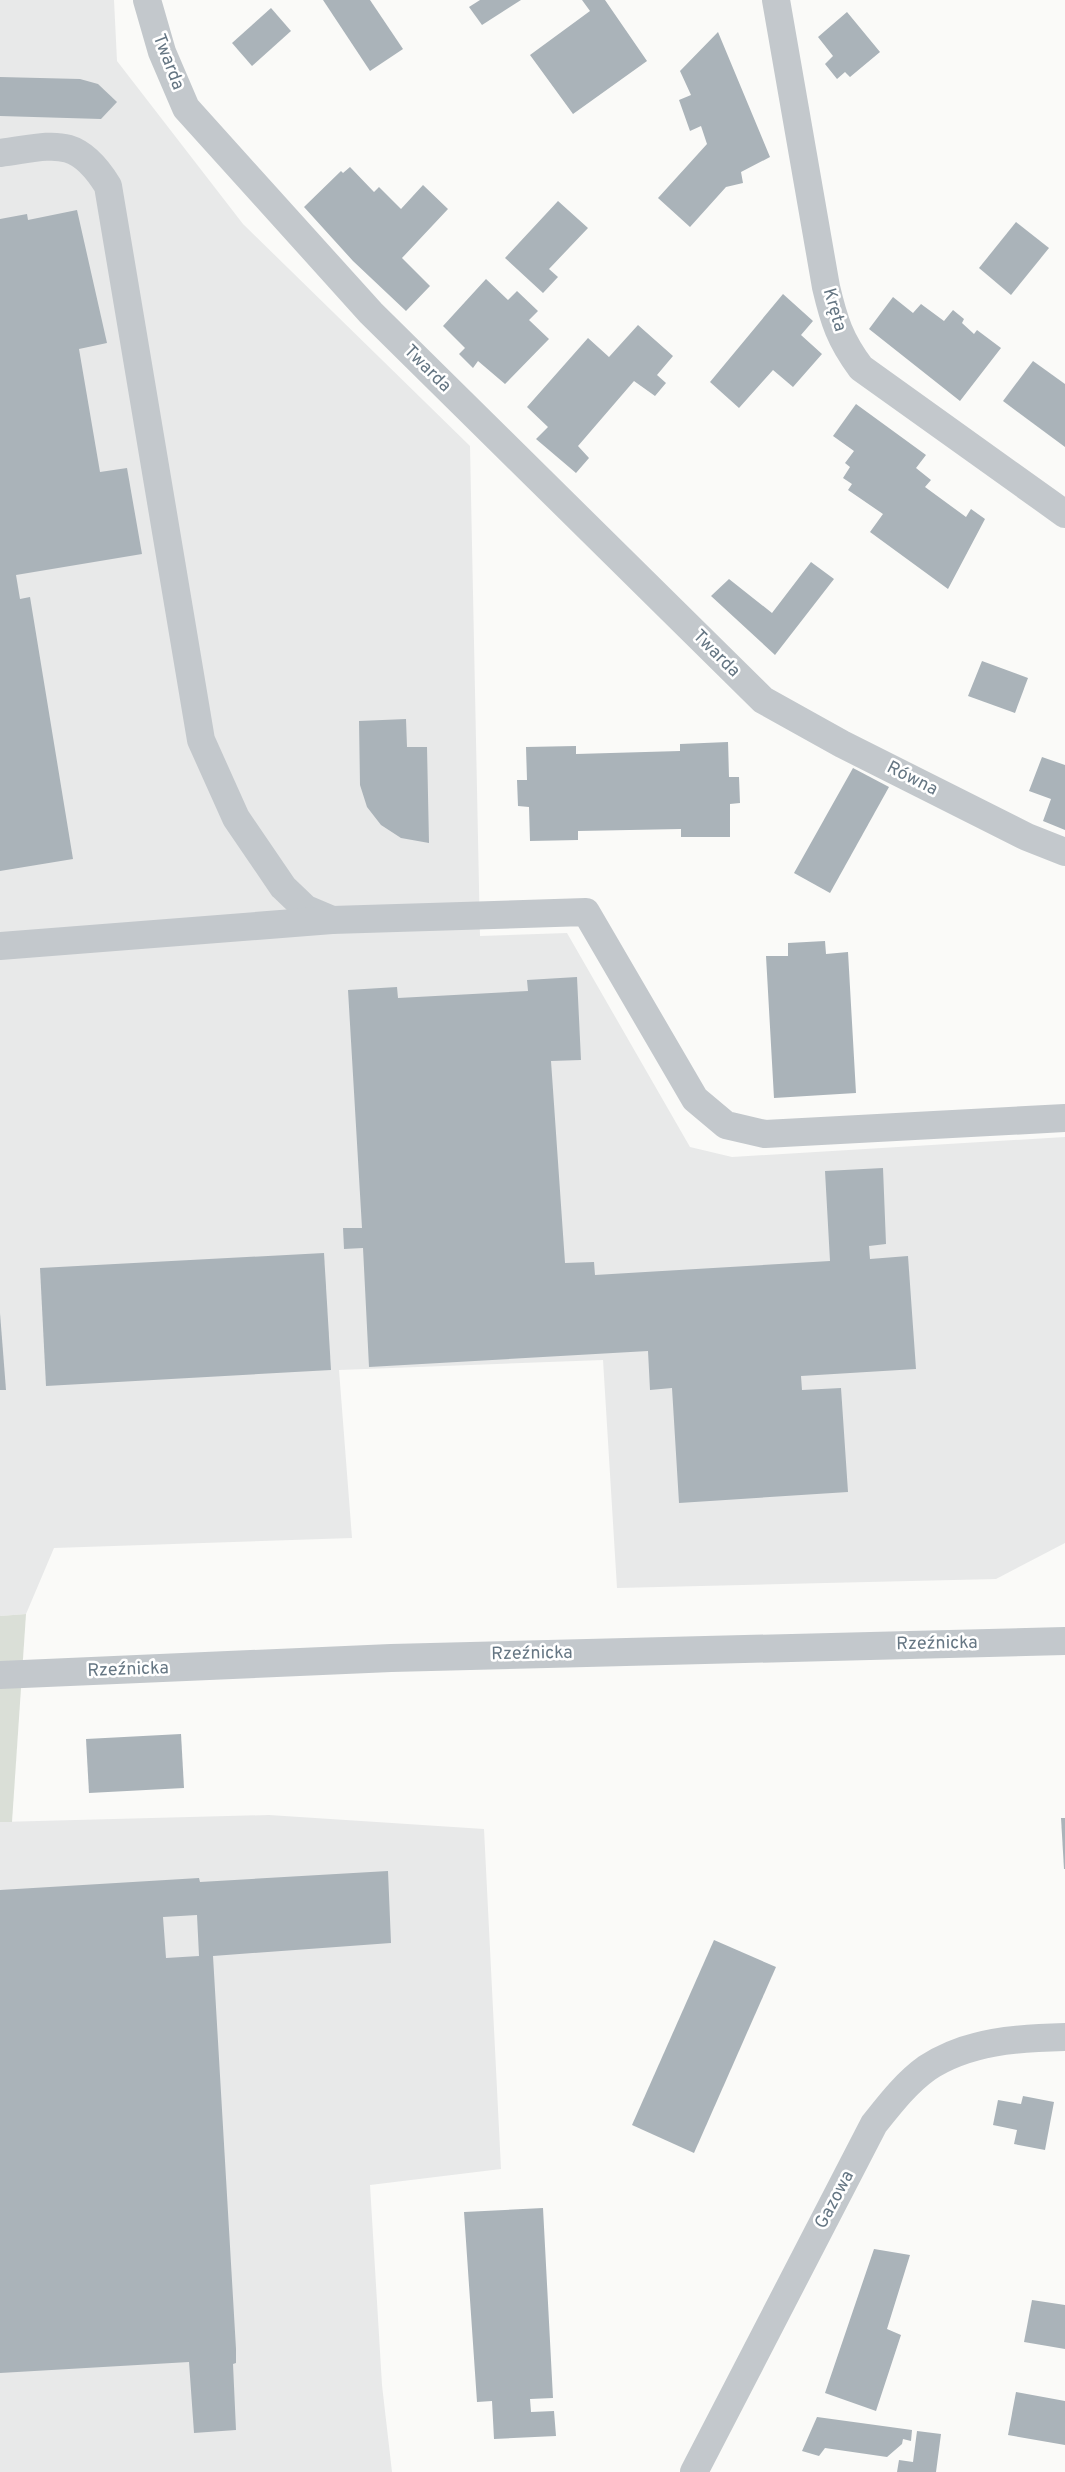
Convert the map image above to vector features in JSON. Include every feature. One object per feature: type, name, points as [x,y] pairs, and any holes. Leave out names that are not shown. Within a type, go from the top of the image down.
[{"type":"street","name":"Twarda","points":[[147,0],[162,52],[186,108],[371,313],[762,700]]},
{"type":"street","name":"Kręta","points":[[776,0],[826,287],[832,315],[844,346],[861,368],[1065,514]]},
{"type":"street","points":[[0,153],[61,145],[82,155],[98,170],[108,186],[201,740],[236,818],[283,888],[306,909],[332,920]]},
{"type":"street","name":"Równa","points":[[762,700],[842,744],[1027,837],[1065,852]]},
{"type":"street","points":[[0,946],[332,920],[586,912],[695,1098],[726,1125],[766,1134],[1065,1118]]},
{"type":"street","name":"Rzeźnicka","points":[[0,1675],[391,1658],[1065,1641]]},
{"type":"street","name":"Gazowa","points":[[694,2472],[874,2124],[903,2090],[928,2068],[971,2047],[1024,2038],[1065,2037]]},
{"type":"shaded area","points":[[0,0],[114,0],[117,61],[243,224],[470,446],[480,936],[567,933],[690,1147],[732,1157],[1065,1137],[1065,1543],[996,1579],[617,1588],[603,1360],[339,1370],[352,1538],[54,1548],[26,1614],[0,1616]]},
{"type":"shaded area","points":[[26,1614],[12,1822],[0,1822],[0,1616]]},
{"type":"shaded area","points":[[269,1815],[484,1829],[501,2169],[370,2185],[382,2385],[392,2472],[0,2472],[0,1822]]},
{"type":"building","points":[[323,0],[370,0],[403,49],[370,71]]},
{"type":"building","points":[[480,0],[521,0],[482,25],[469,7]]},
{"type":"building","points":[[582,0],[605,0],[647,61],[573,114],[530,55],[590,11]]},
{"type":"building","points":[[271,8],[291,31],[252,66],[232,43]]},
{"type":"building","points":[[847,12],[880,52],[850,77],[845,72],[837,79],[825,64],[833,56],[818,37]]},
{"type":"building","points":[[718,32],[770,157],[741,172],[743,183],[726,187],[690,227],[658,198],[707,144],[701,126],[690,131],[679,100],[691,95],[680,71]]},
{"type":"building","points":[[0,77],[80,79],[98,84],[117,102],[101,119],[0,116]]},
{"type":"building","points":[[350,167],[374,192],[379,187],[401,209],[423,185],[448,209],[402,258],[430,286],[406,311],[353,261],[304,207],[341,171],[343,173]]},
{"type":"building","points":[[558,201],[588,228],[549,269],[558,277],[543,293],[505,258]]},
{"type":"building","points":[[77,210],[107,343],[79,349],[100,472],[127,468],[142,554],[16,575],[20,599],[30,597],[73,859],[0,871],[0,219],[27,214],[28,220]]},
{"type":"building","points":[[1016,222],[1049,248],[1011,295],[979,268]]},
{"type":"building","points":[[486,279],[508,300],[517,291],[538,311],[529,320],[549,339],[505,384],[478,361],[473,368],[459,354],[465,348],[443,326]]},
{"type":"building","points":[[783,294],[813,321],[801,335],[822,354],[793,387],[773,370],[739,408],[710,382]]},
{"type":"building","points":[[893,297],[913,313],[921,304],[944,321],[953,310],[964,319],[962,323],[974,334],[977,330],[1001,348],[960,401],[869,329]]},
{"type":"building","points":[[638,325],[673,356],[657,375],[666,383],[655,396],[634,381],[578,446],[589,458],[576,473],[536,439],[548,427],[527,407],[588,338],[609,357]]},
{"type":"building","points":[[1033,361],[1065,384],[1065,447],[1003,401]]},
{"type":"building","points":[[856,404],[926,455],[916,468],[931,480],[925,487],[966,517],[971,509],[985,519],[948,589],[870,532],[883,514],[848,490],[852,484],[843,478],[850,467],[845,463],[854,451],[833,436]]},
{"type":"building","points":[[811,562],[834,579],[775,655],[711,596],[729,579],[772,613]]},
{"type":"building","points":[[982,661],[1028,678],[1015,713],[968,696]]},
{"type":"building","points":[[406,719],[407,747],[427,747],[429,843],[401,838],[381,825],[367,807],[360,785],[359,721]]},
{"type":"building","points":[[728,742],[729,777],[739,777],[740,803],[730,804],[730,837],[681,837],[681,829],[578,831],[578,840],[530,841],[529,807],[518,806],[517,780],[527,780],[526,747],[576,746],[576,754],[680,751],[680,744]]},
{"type":"building","points":[[1042,757],[1065,765],[1065,830],[1043,821],[1051,799],[1029,791]]},
{"type":"building","points":[[853,768],[889,787],[830,893],[794,873]]},
{"type":"building","points":[[825,941],[826,954],[848,952],[856,1093],[774,1098],[766,956],[788,956],[788,943]]},
{"type":"building","points":[[577,977],[581,1060],[551,1061],[565,1263],[594,1262],[595,1275],[830,1261],[825,1171],[883,1168],[886,1244],[869,1246],[870,1259],[908,1256],[916,1369],[801,1376],[802,1390],[841,1388],[848,1492],[679,1503],[672,1388],[650,1390],[648,1351],[369,1367],[363,1248],[344,1249],[343,1228],[362,1228],[348,990],[397,987],[398,998],[528,991],[527,980]]},
{"type":"building","points":[[324,1253],[331,1370],[46,1386],[40,1268]]},
{"type":"building","points":[[0,1313],[6,1390],[0,1390]]},
{"type":"building","points":[[181,1734],[184,1788],[89,1793],[86,1739]]},
{"type":"building","points":[[1061,1818],[1065,1818],[1065,1869],[1064,1869]]},
{"type":"building","points":[[388,1871],[391,1943],[213,1956],[236,2349],[236,2363],[233,2364],[236,2430],[194,2433],[189,2362],[0,2373],[0,1890],[199,1878],[200,1882]],"holes":[[[197,1915],[199,1956],[166,1958],[163,1917]]]},
{"type":"building","points":[[714,1940],[776,1967],[694,2153],[632,2125]]},
{"type":"building","points":[[1023,2096],[1054,2102],[1045,2150],[1014,2144],[1017,2130],[993,2125],[998,2100],[1021,2104]]},
{"type":"building","points":[[543,2208],[553,2398],[530,2399],[531,2412],[554,2411],[556,2436],[494,2439],[492,2401],[477,2402],[464,2212]]},
{"type":"building","points":[[874,2249],[910,2255],[887,2329],[901,2335],[876,2411],[825,2393]]},
{"type":"building","points":[[1032,2300],[1065,2305],[1065,2349],[1024,2342]]},
{"type":"building","points":[[1016,2392],[1065,2401],[1065,2445],[1008,2435]]},
{"type":"building","points":[[817,2417],[912,2430],[911,2441],[903,2439],[902,2444],[887,2457],[825,2448],[819,2456],[802,2451]]},
{"type":"building","points":[[917,2431],[941,2434],[936,2472],[897,2472],[899,2460],[913,2462]]}]
